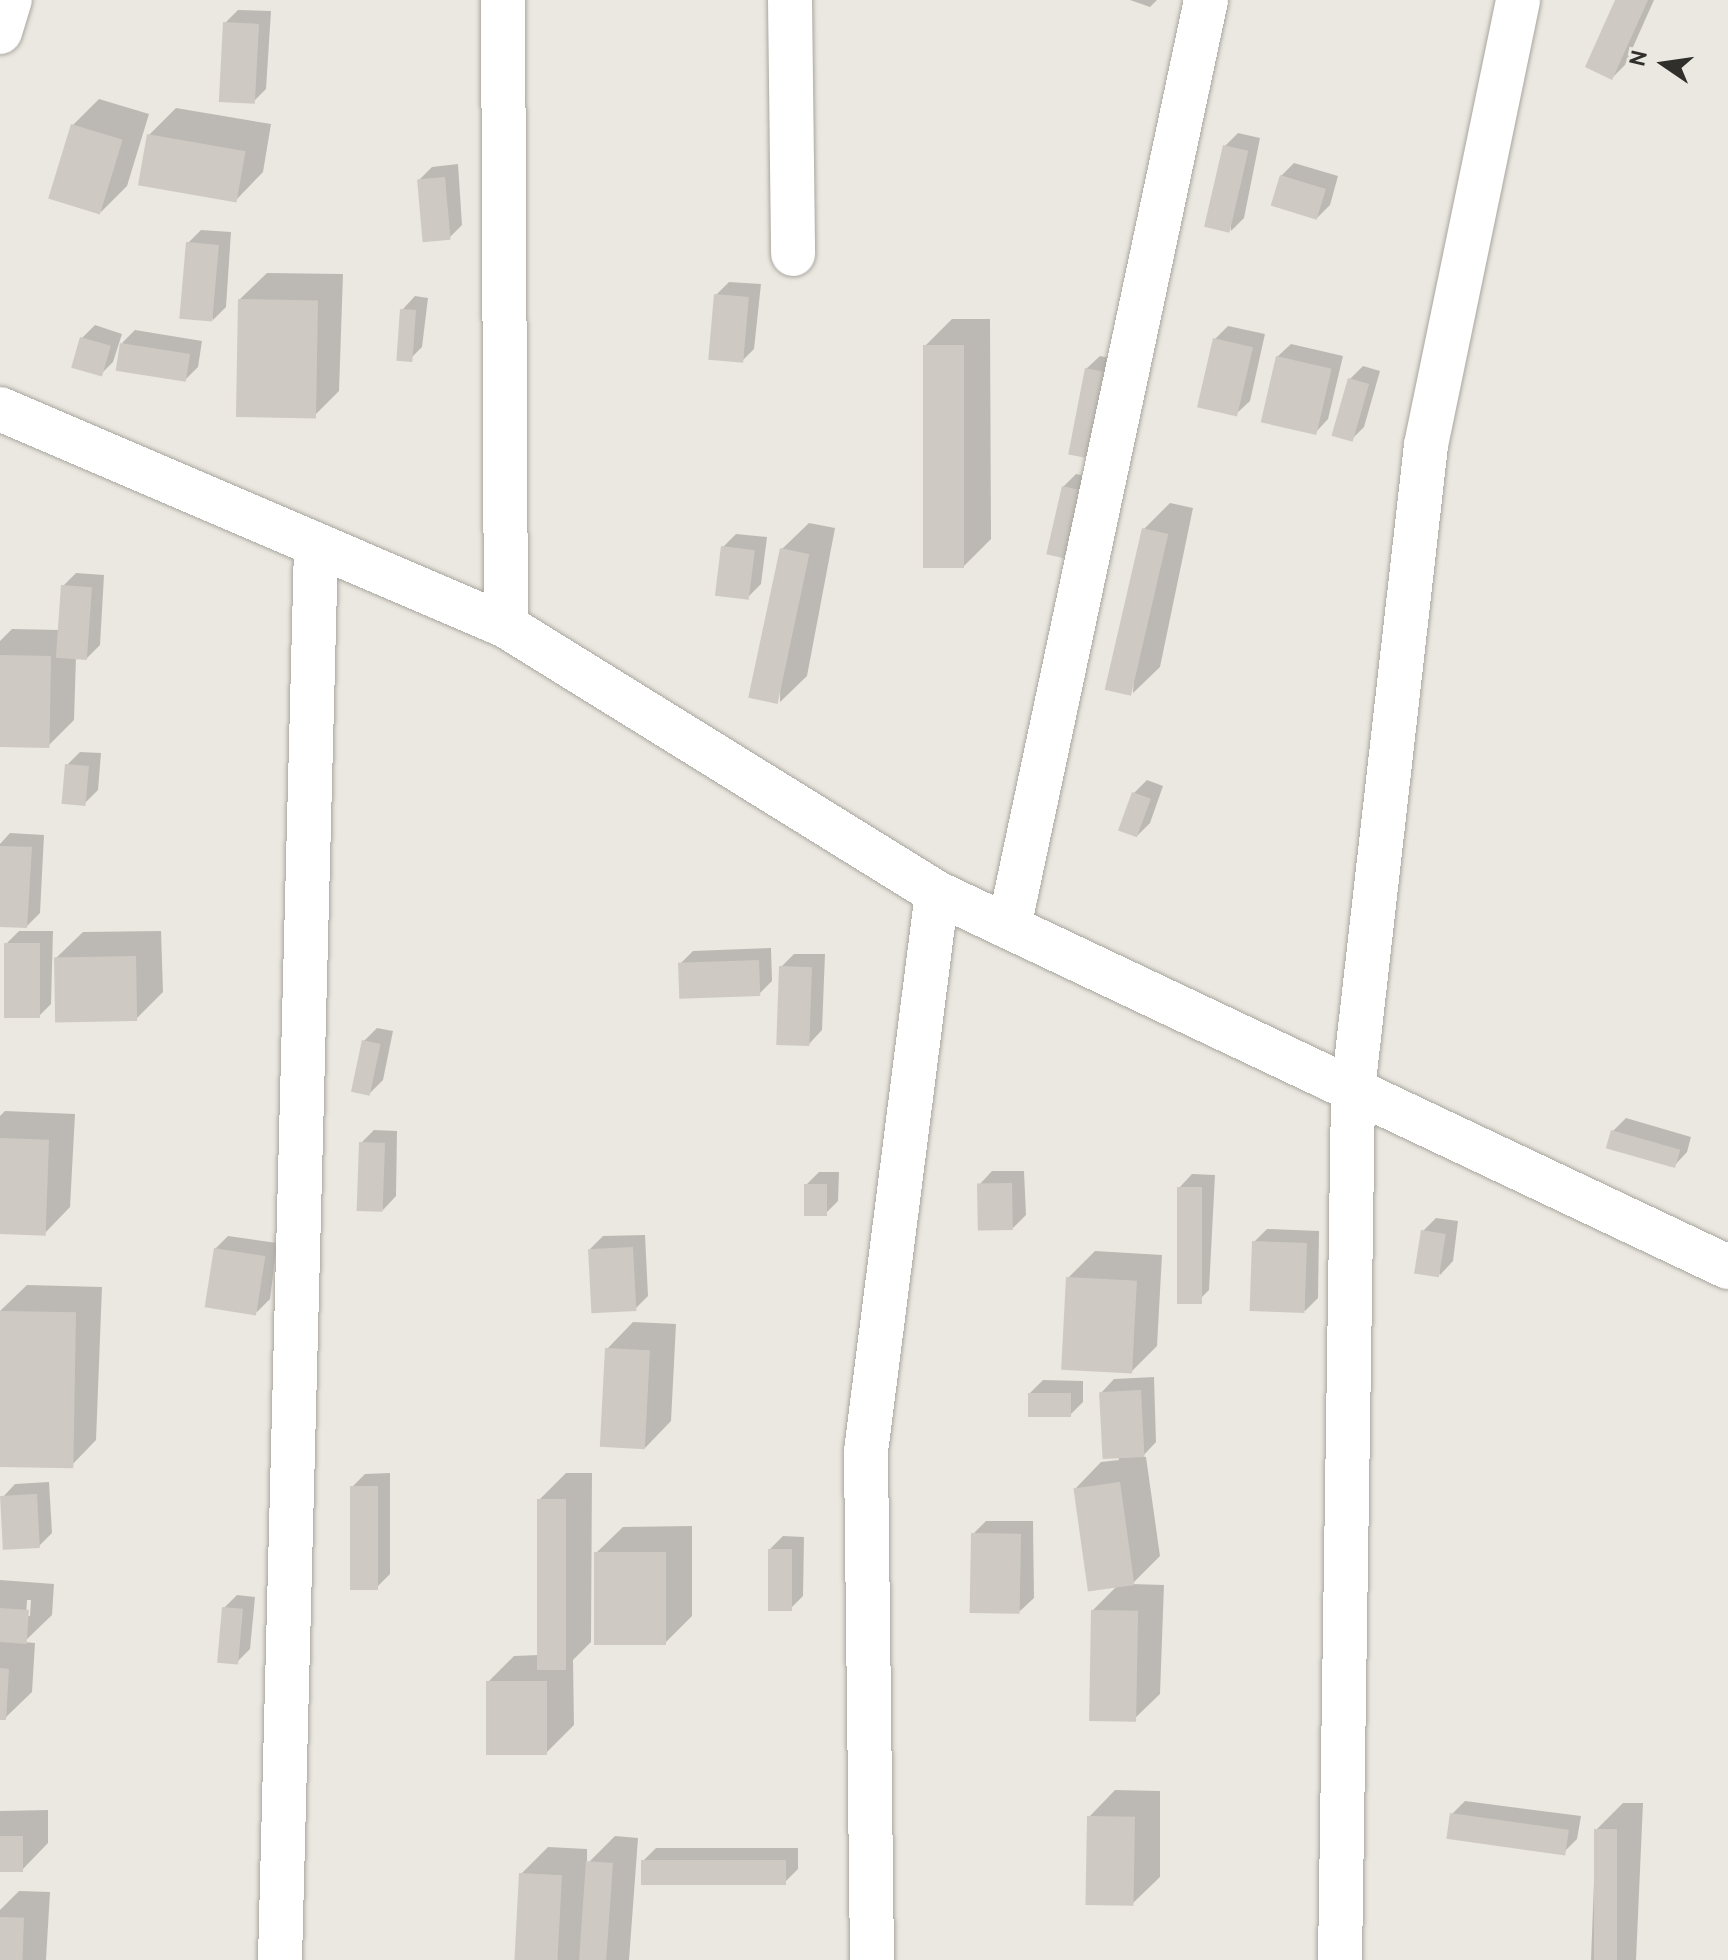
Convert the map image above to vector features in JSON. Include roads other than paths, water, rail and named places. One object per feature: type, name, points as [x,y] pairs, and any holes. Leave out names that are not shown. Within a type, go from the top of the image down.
[{"type":"street","points":[[0,32],[10,0]]},
{"type":"street","points":[[503,0],[506,626]]},
{"type":"street","points":[[790,0],[793,254]]},
{"type":"street","points":[[1009,927],[1206,0]]},
{"type":"street","points":[[1340,1960],[1353,1090],[1426,445],[1518,0]]},
{"type":"street","points":[[0,409],[506,626],[937,893],[1728,1267]]},
{"type":"street","points":[[280,1960],[316,545]]},
{"type":"street","points":[[872,1960],[866,1451],[937,893]]}]
